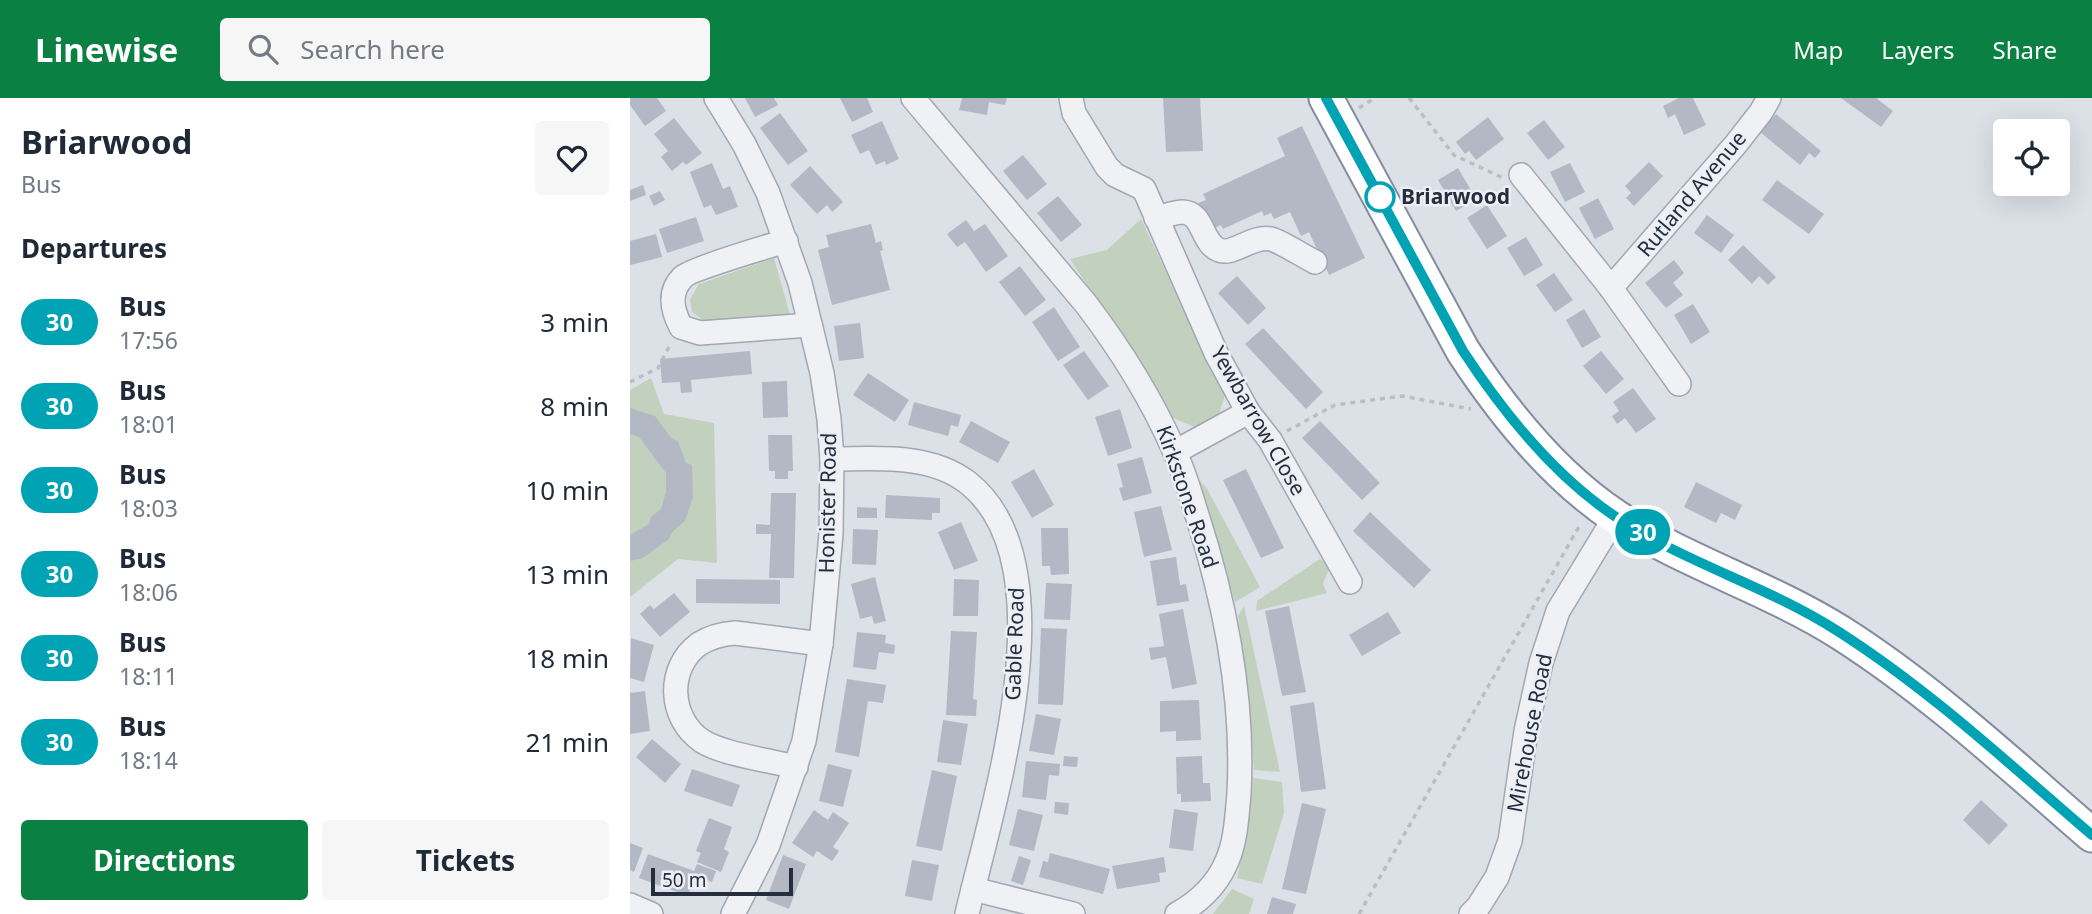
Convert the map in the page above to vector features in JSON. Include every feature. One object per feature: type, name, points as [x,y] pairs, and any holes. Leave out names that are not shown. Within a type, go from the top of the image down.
[{"type":"highway","points":[[1326,98],[1463,351],[1485,385],[1536,447],[1605,509],[1672,548],[1811,615],[1864,649],[1938,703],[2092,835]]},
{"type":"street","name":"Honister Road","points":[[716,98],[768,193],[800,283],[822,373],[832,459],[831,534],[821,644],[808,722],[796,767],[768,845],[733,914]]},
{"type":"street","name":"Kirkstone Road","points":[[913,98],[1107,332],[1144,390],[1175,452],[1203,532],[1226,626],[1238,710],[1240,759],[1236,820],[1233,846],[1211,888],[1177,914]]},
{"type":"street","name":"Yewbarrow Close","points":[[1071,98],[1074,113],[1107,167],[1115,175],[1144,189],[1216,353],[1248,412],[1270,440],[1350,582]]},
{"type":"street","name":"Rutland Avenue","points":[[1611,288],[1736,145],[1769,98]]},
{"type":"street","points":[[1521,175],[1611,288],[1679,384]]},
{"type":"street","points":[[1156,218],[1182,212],[1190,214],[1197,219],[1209,244],[1217,250],[1226,252],[1255,239],[1271,239],[1315,262]]},
{"type":"street","points":[[786,241],[685,275],[674,289],[673,311],[681,327],[700,333],[810,325]]},
{"type":"street","points":[[1175,452],[1248,412]]},
{"type":"street","name":"Gable Road","points":[[832,459],[897,458],[944,470],[965,480],[985,499],[998,517],[1009,542],[1019,594],[1011,723],[967,914]]},
{"type":"street","name":"Mirehouse Road","points":[[1471,914],[1497,877],[1510,841],[1526,731],[1541,663],[1559,611],[1605,509]]},
{"type":"street","points":[[796,767],[716,748],[694,735],[680,714],[675,690],[677,677],[682,665],[698,645],[722,634],[735,633],[821,644]]},
{"type":"street","points":[[972,889],[1073,914]]},
{"type":"street","points":[[630,905],[651,914]]},
{"type":"path","points":[[1409,98],[1454,155],[1536,194]]},
{"type":"path","points":[[630,382],[658,368],[681,327]]},
{"type":"path","points":[[1270,440],[1335,405],[1402,396],[1471,409]]},
{"type":"path","points":[[1359,914],[1605,509]]},
{"type":"green space","points":[[1141,219],[1225,395],[1217,420],[1199,429],[1173,418],[1070,259],[1107,250]]},
{"type":"green space","points":[[774,258],[790,315],[704,321],[692,312],[690,299],[699,284]]},
{"type":"green space","points":[[651,378],[664,414],[714,423],[717,563],[678,559],[630,597],[630,390]]},
{"type":"green space","points":[[1198,479],[1206,487],[1260,587],[1235,602]]},
{"type":"green space","points":[[1320,559],[1330,566],[1323,584],[1327,593],[1256,611],[1257,601]]},
{"type":"green space","points":[[1244,606],[1280,772],[1254,770],[1250,708],[1238,616]]},
{"type":"green space","points":[[1253,778],[1282,782],[1284,813],[1262,884],[1237,878],[1247,830]]},
{"type":"green space","points":[[1232,889],[1254,899],[1249,914],[1213,914]]},
{"type":"building","points":[[630,98],[657,98],[666,111],[645,126],[630,105]]},
{"type":"building","points":[[745,98],[774,98],[778,105],[755,117]]},
{"type":"building","points":[[840,98],[867,98],[873,112],[852,122]]},
{"type":"building","points":[[962,98],[1007,98],[1005,105],[989,102],[987,115],[959,110]]},
{"type":"building","points":[[1163,98],[1200,98],[1203,151],[1166,152]]},
{"type":"building","points":[[1679,98],[1693,98],[1706,125],[1684,135],[1675,114],[1668,118],[1663,106]]},
{"type":"building","points":[[1841,98],[1876,98],[1893,111],[1881,127]]},
{"type":"building","points":[[780,113],[808,151],[788,165],[760,128]]},
{"type":"building","points":[[1776,114],[1821,151],[1815,158],[1809,153],[1800,165],[1760,132]]},
{"type":"building","points":[[1488,117],[1504,139],[1476,160],[1469,151],[1465,154],[1456,142]]},
{"type":"building","points":[[674,118],[702,153],[672,171],[661,157],[668,151],[654,134]]},
{"type":"building","points":[[1544,120],[1565,147],[1548,160],[1527,133]]},
{"type":"building","points":[[882,121],[899,159],[886,165],[885,161],[876,165],[869,150],[860,154],[851,135]]},
{"type":"building","points":[[1302,126],[1365,258],[1329,275],[1309,232],[1301,236],[1290,212],[1274,219],[1271,213],[1264,216],[1262,211],[1223,229],[1221,225],[1211,230],[1198,203],[1206,200],[1203,194],[1285,156],[1277,138]]},
{"type":"building","points":[[1023,155],[1047,184],[1027,200],[1003,171]]},
{"type":"building","points":[[1649,162],[1663,176],[1634,206],[1626,198],[1631,193],[1625,186]]},
{"type":"building","points":[[712,163],[723,189],[730,186],[738,207],[716,215],[711,205],[704,208],[690,172]]},
{"type":"building","points":[[1570,163],[1585,192],[1565,202],[1550,172]]},
{"type":"building","points":[[810,166],[843,202],[832,212],[827,205],[817,214],[790,185]]},
{"type":"building","points":[[1458,168],[1476,199],[1456,211],[1438,180]]},
{"type":"building","points":[[1777,180],[1824,214],[1809,234],[1762,200]]},
{"type":"building","points":[[643,185],[646,195],[630,201],[630,190]]},
{"type":"building","points":[[660,191],[665,200],[654,206],[649,196]]},
{"type":"building","points":[[1058,196],[1082,225],[1061,242],[1037,213]]},
{"type":"building","points":[[1598,198],[1614,229],[1595,239],[1579,208]]},
{"type":"building","points":[[1487,205],[1507,236],[1487,249],[1467,218]]},
{"type":"building","points":[[1707,215],[1734,235],[1721,253],[1694,233]]},
{"type":"building","points":[[696,217],[704,241],[667,253],[659,229]]},
{"type":"building","points":[[966,220],[974,231],[985,224],[1008,256],[986,272],[965,242],[957,247],[947,234]]},
{"type":"building","points":[[871,224],[876,243],[881,241],[883,250],[880,251],[890,290],[832,305],[818,250],[829,247],[826,235]]},
{"type":"building","points":[[656,234],[662,257],[630,265],[630,241]]},
{"type":"building","points":[[1526,237],[1543,265],[1524,276],[1507,248]]},
{"type":"building","points":[[1743,245],[1776,277],[1768,285],[1759,276],[1752,284],[1728,260]]},
{"type":"building","points":[[1674,260],[1684,273],[1673,283],[1683,295],[1666,308],[1645,283]]},
{"type":"building","points":[[1020,266],[1046,300],[1025,316],[999,282]]},
{"type":"building","points":[[1554,273],[1573,300],[1555,312],[1536,285]]},
{"type":"building","points":[[1237,276],[1266,308],[1248,325],[1218,293]]},
{"type":"building","points":[[1693,304],[1710,332],[1691,344],[1674,315]]},
{"type":"building","points":[[1054,307],[1080,347],[1058,361],[1032,322]]},
{"type":"building","points":[[1584,309],[1601,337],[1582,348],[1566,320]]},
{"type":"building","points":[[860,323],[864,358],[839,361],[834,326]]},
{"type":"building","points":[[1263,328],[1323,392],[1306,409],[1245,344]]},
{"type":"building","points":[[750,351],[752,374],[691,380],[692,392],[681,393],[680,382],[662,383],[660,359]]},
{"type":"building","points":[[1084,351],[1109,386],[1088,400],[1063,365]]},
{"type":"building","points":[[1601,351],[1624,379],[1606,394],[1583,366]]},
{"type":"building","points":[[868,373],[909,400],[895,422],[853,395]]},
{"type":"building","points":[[787,381],[788,417],[763,418],[762,382]]},
{"type":"building","points":[[1633,388],[1656,419],[1636,433],[1625,418],[1617,424],[1612,416],[1619,411],[1613,402]]},
{"type":"building","points":[[914,402],[961,415],[958,427],[951,425],[948,436],[908,425]]},
{"type":"building","points":[[630,408],[655,416],[672,439],[678,441],[686,463],[692,465],[693,497],[685,521],[672,532],[669,539],[643,558],[630,561],[630,535],[649,524],[651,517],[661,509],[666,492],[666,473],[639,437],[630,434]]},
{"type":"building","points":[[1120,409],[1132,448],[1108,456],[1095,417]]},
{"type":"building","points":[[971,421],[1010,442],[998,463],[959,442]]},
{"type":"building","points":[[1320,421],[1380,483],[1362,500],[1302,438]]},
{"type":"building","points":[[768,435],[792,435],[793,471],[788,471],[788,479],[775,479],[775,471],[769,471]]},
{"type":"building","points":[[1142,457],[1152,493],[1123,501],[1119,488],[1123,487],[1117,464]]},
{"type":"building","points":[[1034,469],[1054,505],[1032,518],[1011,482]]},
{"type":"building","points":[[1246,469],[1284,548],[1261,558],[1223,480]]},
{"type":"building","points":[[1696,482],[1742,505],[1735,520],[1721,513],[1716,523],[1684,507]]},
{"type":"building","points":[[771,493],[796,493],[794,578],[769,578],[771,534],[756,534],[756,524],[770,525]]},
{"type":"building","points":[[886,495],[940,498],[940,513],[932,513],[932,520],[885,518]]},
{"type":"building","points":[[1161,506],[1172,550],[1144,557],[1134,512]]},
{"type":"building","points":[[857,507],[877,508],[877,518],[857,518]]},
{"type":"building","points":[[1370,512],[1431,570],[1414,588],[1353,531]]},
{"type":"building","points":[[961,522],[978,561],[954,570],[938,532]]},
{"type":"building","points":[[1041,528],[1068,528],[1069,574],[1051,575],[1050,566],[1042,566]]},
{"type":"building","points":[[853,529],[878,530],[876,565],[852,564]]},
{"type":"building","points":[[1176,557],[1180,585],[1186,584],[1189,601],[1157,606],[1150,561]]},
{"type":"building","points":[[875,577],[886,621],[874,624],[872,616],[860,619],[851,584]]},
{"type":"building","points":[[696,579],[780,580],[780,604],[696,603]]},
{"type":"building","points":[[954,579],[979,580],[978,616],[953,616]]},
{"type":"building","points":[[1046,583],[1072,584],[1070,620],[1044,619]]},
{"type":"building","points":[[674,593],[690,612],[660,637],[640,614],[650,605],[654,609]]},
{"type":"building","points":[[1289,606],[1306,692],[1282,696],[1265,611]]},
{"type":"building","points":[[1183,609],[1197,684],[1172,689],[1166,657],[1151,660],[1149,648],[1164,646],[1159,614]]},
{"type":"building","points":[[1388,612],[1401,633],[1362,656],[1349,635]]},
{"type":"building","points":[[1041,628],[1067,629],[1063,705],[1038,704]]},
{"type":"building","points":[[951,631],[977,632],[973,699],[977,700],[976,716],[946,715]]},
{"type":"building","points":[[857,632],[886,635],[885,643],[895,645],[894,654],[879,652],[876,670],[853,667]]},
{"type":"building","points":[[631,638],[654,645],[644,682],[630,678]]},
{"type":"building","points":[[847,679],[886,685],[883,703],[868,701],[859,757],[835,752]]},
{"type":"building","points":[[645,691],[650,731],[630,734],[630,693]]},
{"type":"building","points":[[1199,700],[1201,740],[1176,741],[1176,731],[1160,732],[1160,701]]},
{"type":"building","points":[[1314,702],[1326,789],[1301,792],[1290,706]]},
{"type":"building","points":[[1036,714],[1061,719],[1054,755],[1029,751]]},
{"type":"building","points":[[943,720],[968,724],[961,765],[937,762]]},
{"type":"building","points":[[652,739],[681,764],[665,783],[636,757]]},
{"type":"building","points":[[1064,756],[1078,757],[1077,767],[1063,766]]},
{"type":"building","points":[[1202,756],[1203,783],[1210,783],[1211,801],[1181,802],[1181,794],[1177,794],[1176,757]]},
{"type":"building","points":[[1026,761],[1060,764],[1059,776],[1049,775],[1046,800],[1022,797]]},
{"type":"building","points":[[828,764],[852,770],[843,807],[819,801]]},
{"type":"building","points":[[692,769],[740,785],[732,807],[684,791]]},
{"type":"building","points":[[932,770],[957,776],[942,851],[916,846]]},
{"type":"building","points":[[1981,800],[2008,825],[1989,845],[1963,820]]},
{"type":"building","points":[[1055,802],[1069,803],[1068,815],[1054,813]]},
{"type":"building","points":[[1302,803],[1326,809],[1306,894],[1282,889]]},
{"type":"building","points":[[1018,809],[1043,815],[1034,851],[1009,845]]},
{"type":"building","points":[[1174,809],[1198,813],[1193,851],[1169,848]]},
{"type":"building","points":[[814,810],[828,820],[833,812],[849,823],[833,847],[839,851],[832,861],[817,851],[813,857],[792,843]]},
{"type":"building","points":[[709,818],[732,827],[724,849],[729,852],[721,872],[697,862],[701,853],[696,851]]},
{"type":"building","points":[[630,843],[643,848],[634,872],[630,870]]},
{"type":"building","points":[[1050,853],[1110,869],[1103,894],[1039,877],[1043,861],[1048,862]]},
{"type":"building","points":[[648,854],[694,871],[697,864],[716,871],[712,882],[695,876],[688,896],[639,878]]},
{"type":"building","points":[[783,855],[806,864],[789,909],[766,900]]},
{"type":"building","points":[[1019,856],[1031,860],[1023,885],[1011,881]]},
{"type":"building","points":[[1164,857],[1166,872],[1159,873],[1160,882],[1117,889],[1112,866]]},
{"type":"building","points":[[912,860],[939,865],[932,901],[905,896]]},
{"type":"building","points":[[1272,897],[1296,904],[1293,914],[1267,914]]},
{"type":"bus line","name":"30","points":[[1326,98],[1463,351],[1510,417],[1564,474],[1615,517],[1672,548],[1811,615],[1875,656],[1938,703],[2092,835]]},
{"type":"place","name":"Briarwood","points":[[1380,197]]}]
